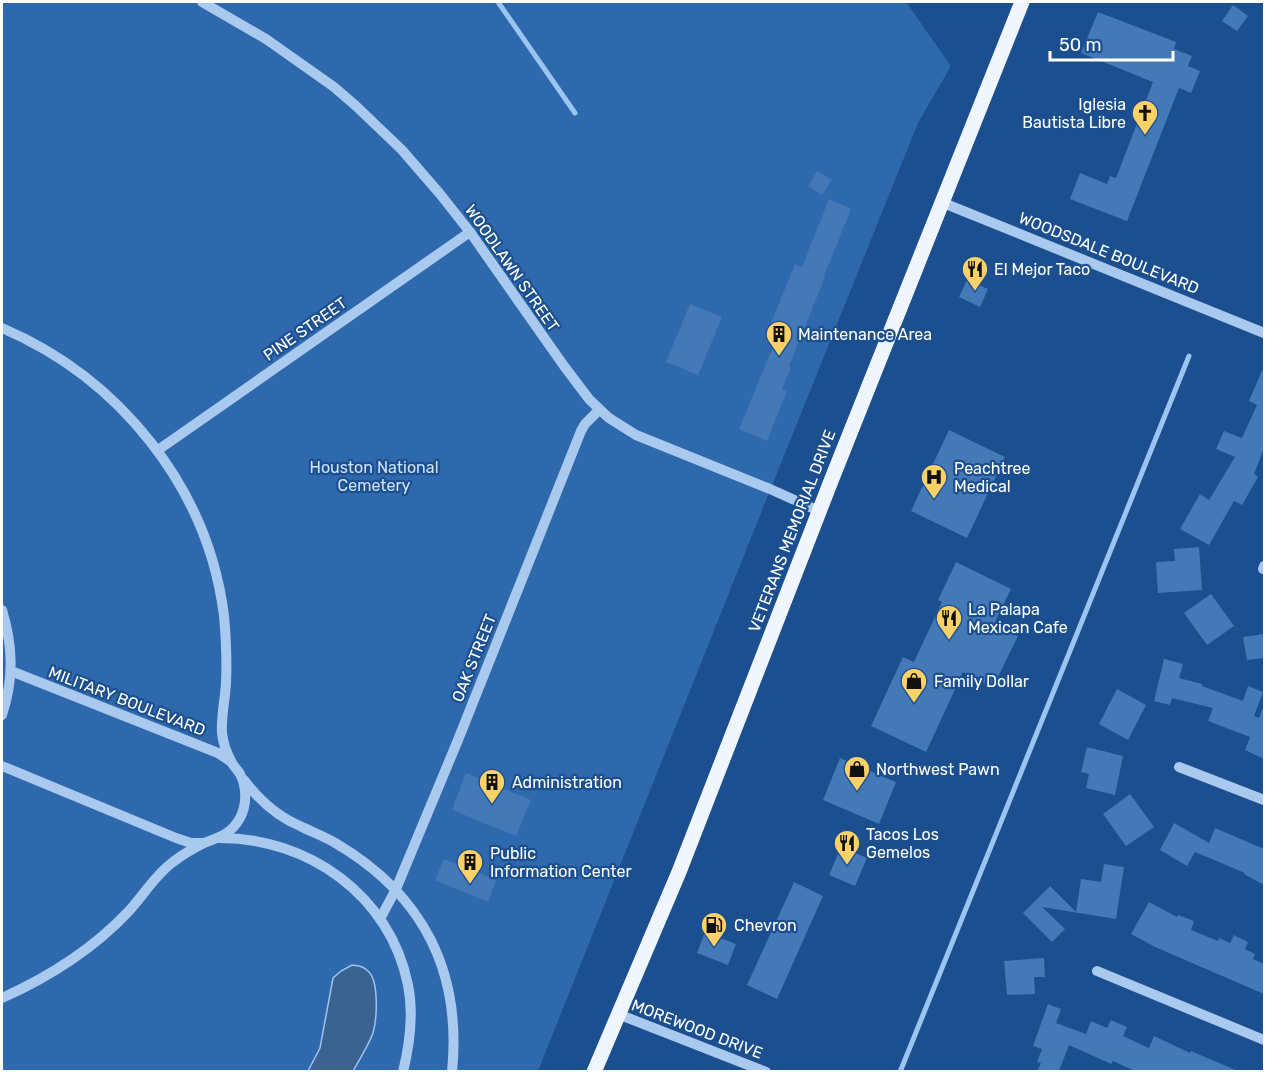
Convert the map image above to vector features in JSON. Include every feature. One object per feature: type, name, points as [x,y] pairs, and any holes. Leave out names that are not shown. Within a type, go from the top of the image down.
[{"type":"main road","name":"VETERANS MEMORIAL DRIVE","points":[[594,1071],[679,872],[819,511],[1022,2]]},
{"type":"street","name":"WOODLAWN STREET","points":[[202,2],[266,39],[309,68],[348,99],[402,150],[470,232],[575,382],[599,410],[636,435],[771,489],[819,511]]},
{"type":"street","name":"WOODSDALE BOULEVARD","points":[[941,202],[1264,333]]},
{"type":"street","name":"PINE STREET","points":[[158,450],[470,232]]},
{"type":"street","points":[[2,328],[54,354],[111,397],[158,450],[177,480],[207,545],[217,579],[226,649],[222,734],[231,761],[253,791],[275,813],[357,855],[396,888],[415,912],[441,964],[451,1000],[452,1071]]},
{"type":"street","name":"OAK STREET","points":[[380,919],[396,888],[458,740],[581,431],[599,410]]},
{"type":"street","points":[[2,610],[9,639],[11,671],[2,715]]},
{"type":"street","name":"MILITARY BOULEVARD","points":[[11,671],[219,753],[231,761]]},
{"type":"street","points":[[2,766],[176,838],[191,843],[206,843]]},
{"type":"street","points":[[1179,767],[1264,800]]},
{"type":"street","points":[[2,998],[32,985],[99,940],[128,912],[165,869],[181,856],[220,838],[232,829],[245,803],[245,788],[240,773]]},
{"type":"street","points":[[220,838],[243,838],[262,842],[310,859],[335,873],[369,903],[395,946],[408,984],[411,1029],[403,1071]]},
{"type":"street","points":[[1097,971],[1264,1040]]},
{"type":"street","name":"MOREWOOD DRIVE","points":[[618,1014],[766,1071]]},
{"type":"green space","name":"Houston National Cemetery","points":[[2,2],[906,2],[951,66],[918,123],[538,1071],[2,1072]]},
{"type":"shaded area","points":[[352,965],[367,970],[374,984],[376,1010],[371,1038],[353,1071],[308,1071],[320,1048],[333,978]]},
{"type":"building","points":[[1233,5],[1248,16],[1237,31],[1222,21]]},
{"type":"building","points":[[1098,12],[1176,42],[1174,49],[1192,56],[1188,66],[1200,71],[1191,93],[1179,88],[1127,221],[1070,199],[1080,173],[1107,184],[1110,176],[1116,178],[1153,82],[1081,53]]},
{"type":"building","points":[[817,171],[832,180],[822,195],[808,186]]},
{"type":"building","name":"Maintenance Area","points":[[829,199],[851,209],[789,366],[791,367],[782,389],[787,391],[767,441],[739,429],[776,340],[766,336],[795,264],[802,267]]},
{"type":"building","points":[[967,280],[988,289],[980,307],[959,297]]},
{"type":"building","points":[[690,304],[722,317],[698,375],[666,362]]},
{"type":"building","points":[[1264,366],[1264,448],[1254,474],[1258,477],[1242,505],[1234,501],[1209,545],[1180,529],[1200,494],[1209,500],[1235,457],[1216,449],[1224,431],[1242,438],[1257,405],[1249,401]]},
{"type":"building","points":[[949,430],[1005,457],[967,538],[911,511]]},
{"type":"building","points":[[1199,547],[1202,590],[1158,593],[1156,562],[1175,561],[1174,549]]},
{"type":"building","points":[[956,562],[1011,589],[994,624],[1018,636],[993,687],[963,672],[926,752],[871,726],[903,657],[914,662],[942,602],[938,600]]},
{"type":"building","points":[[1211,594],[1234,626],[1207,645],[1184,613]]},
{"type":"building","points":[[1264,634],[1264,658],[1247,660],[1243,637]]},
{"type":"building","points":[[1164,659],[1183,664],[1179,678],[1202,684],[1202,686],[1243,701],[1248,686],[1263,692],[1254,716],[1259,718],[1264,705],[1264,759],[1245,750],[1250,737],[1208,721],[1213,708],[1172,698],[1170,705],[1154,701]]},
{"type":"building","points":[[1117,689],[1146,705],[1128,740],[1099,724]]},
{"type":"building","points":[[1087,747],[1123,756],[1115,795],[1086,788],[1089,774],[1081,772]]},
{"type":"building","points":[[840,758],[896,782],[879,824],[823,800]]},
{"type":"building","name":"Administration","points":[[466,773],[531,800],[516,836],[452,810]]},
{"type":"building","points":[[1130,794],[1154,827],[1126,846],[1103,814]]},
{"type":"building","points":[[1174,823],[1209,843],[1215,828],[1264,849],[1264,885],[1245,873],[1195,852],[1187,866],[1160,850]]},
{"type":"building","points":[[841,847],[867,858],[855,886],[829,875]]},
{"type":"building","name":"Public Information Center","points":[[444,859],[496,880],[488,902],[435,880]]},
{"type":"building","points":[[1104,864],[1124,867],[1116,919],[1042,907],[1065,929],[1052,942],[1023,913],[1050,886],[1076,912],[1081,879],[1101,882]]},
{"type":"building","points":[[794,882],[823,896],[777,999],[747,985]]},
{"type":"building","points":[[1149,902],[1177,917],[1178,915],[1194,921],[1191,930],[1218,941],[1219,938],[1230,943],[1234,935],[1248,942],[1245,949],[1255,954],[1253,959],[1264,964],[1264,994],[1155,947],[1131,934]]},
{"type":"building","points":[[705,932],[736,944],[728,965],[697,953]]},
{"type":"building","points":[[1044,958],[1045,977],[1034,977],[1035,994],[1007,995],[1004,961]]},
{"type":"building","points":[[1048,1004],[1061,1009],[1056,1023],[1086,1034],[1091,1021],[1107,1028],[1111,1020],[1127,1027],[1123,1036],[1149,1048],[1154,1036],[1190,1053],[1191,1051],[1238,1071],[1135,1071],[1113,1061],[1111,1064],[1069,1045],[1059,1071],[1037,1071],[1041,1063],[1037,1062],[1042,1049],[1033,1046]]},
{"type":"waterway","points":[[498,2],[575,113]]},
{"type":"waterway","points":[[900,1072],[1189,356]]},
{"type":"place","name":"Iglesia Bautista Libre","points":[[1145,136]]},
{"type":"place","name":"El Mejor Taco","points":[[975,292]]},
{"type":"place","name":"Maintenance Area","points":[[779,357]]},
{"type":"place","name":"Peachtree Medical","points":[[934,500]]},
{"type":"place","name":"La Palapa Mexican Cafe","points":[[949,641]]},
{"type":"place","name":"Family Dollar","points":[[914,704]]},
{"type":"place","name":"Northwest Pawn","points":[[857,792]]},
{"type":"place","name":"Administration","points":[[492,805]]},
{"type":"place","name":"Tacos Los Gemelos","points":[[847,866]]},
{"type":"place","name":"Public Information Center","points":[[470,885]]},
{"type":"place","name":"Chevron","points":[[714,948]]}]
